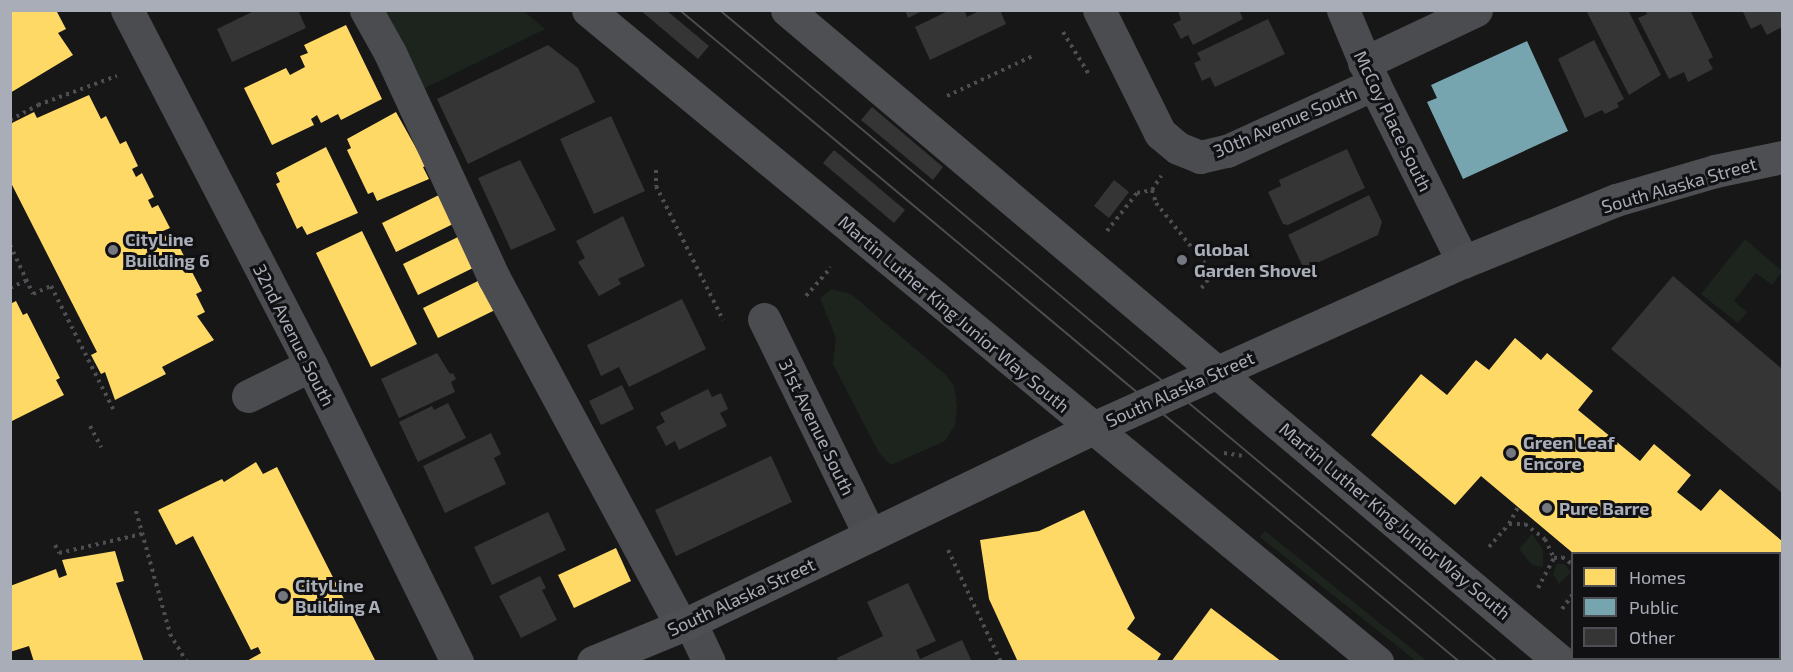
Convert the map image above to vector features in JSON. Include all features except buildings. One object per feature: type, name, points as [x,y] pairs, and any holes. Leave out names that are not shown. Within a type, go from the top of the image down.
[{"type":"main road","name":"Martin Luther King Junior Way South","points":[[588,10],[1377,662]]},
{"type":"main road","name":"Martin Luther King Junior Way South","points":[[787,10],[1220,371],[1561,662]]},
{"type":"main road","name":"South Alaska Street","points":[[593,662],[686,624],[1093,428],[1463,262],[1616,200],[1715,171],[1782,157]]},
{"type":"street","name":"32nd Avenue South","points":[[127,10],[311,365],[457,662]]},
{"type":"street","points":[[366,10],[390,53],[494,278],[709,662]]},
{"type":"street","name":"30th Avenue South","points":[[1099,10],[1160,132],[1178,148],[1200,157],[1227,151],[1369,74],[1476,10]]},
{"type":"street","name":"McCoy Place South","points":[[1343,10],[1369,74],[1463,262]]},
{"type":"street","name":"31st Avenue South","points":[[764,319],[870,535]]},
{"type":"street","points":[[248,396],[311,365]]},
{"type":"path","points":[[946,96],[1035,55]]},
{"type":"path","points":[[10,120],[38,105],[117,76]]},
{"type":"path","points":[[656,170],[656,186],[723,320]]},
{"type":"path","points":[[1162,173],[1152,190],[1156,203],[1205,264],[1208,280],[1199,291]]},
{"type":"path","points":[[1107,231],[1137,193],[1152,190]]},
{"type":"path","points":[[10,245],[33,294],[51,286],[113,409]]},
{"type":"path","points":[[806,296],[831,267]]},
{"type":"path","points":[[10,288],[27,280]]},
{"type":"path","points":[[90,426],[101,447]]},
{"type":"path","points":[[1224,453],[1242,456]]},
{"type":"path","points":[[1489,547],[1509,524],[1518,507]]},
{"type":"path","points":[[136,512],[170,634],[187,662]]},
{"type":"path","points":[[1534,529],[1537,523]]},
{"type":"path","points":[[1509,524],[1526,524],[1534,529],[1545,539],[1554,558]]},
{"type":"path","points":[[56,545],[59,553],[142,534]]},
{"type":"path","points":[[948,550],[1001,662]]},
{"type":"path","points":[[1554,558],[1571,562]]},
{"type":"path","points":[[1538,588],[1554,558]]},
{"type":"path","points":[[1562,609],[1571,596]]},
{"type":"shaded area","points":[[378,11],[524,11],[545,29],[419,91]]},
{"type":"shaded area","points":[[1745,239],[1782,271],[1772,285],[1756,273],[1734,301],[1747,312],[1738,323],[1701,294]]},
{"type":"shaded area","points":[[831,289],[851,294],[946,375],[954,386],[957,406],[955,425],[945,441],[891,465],[879,453],[833,364],[836,338],[820,298]]},
{"type":"shaded area","points":[[1265,531],[1427,661],[1416,661],[1260,537]]},
{"type":"shaded area","points":[[1532,534],[1543,550],[1543,567],[1532,565],[1519,549]]},
{"type":"shaded area","points":[[1557,564],[1565,564],[1571,572],[1559,584],[1553,574]]},
{"type":"tram line","points":[[680,10],[1460,662]]},
{"type":"tram line","points":[[720,10],[1498,662]]},
{"type":"place","name":"CityLine Building 6","points":[[113,250]]},
{"type":"place","name":"Global Garden Shovel","points":[[1182,260]]},
{"type":"place","name":"Green Leaf Encore","points":[[1511,453]]},
{"type":"place","name":"Pure Barre","points":[[1547,508]]},
{"type":"place","name":"CityLine Building A","points":[[283,596]]}]
